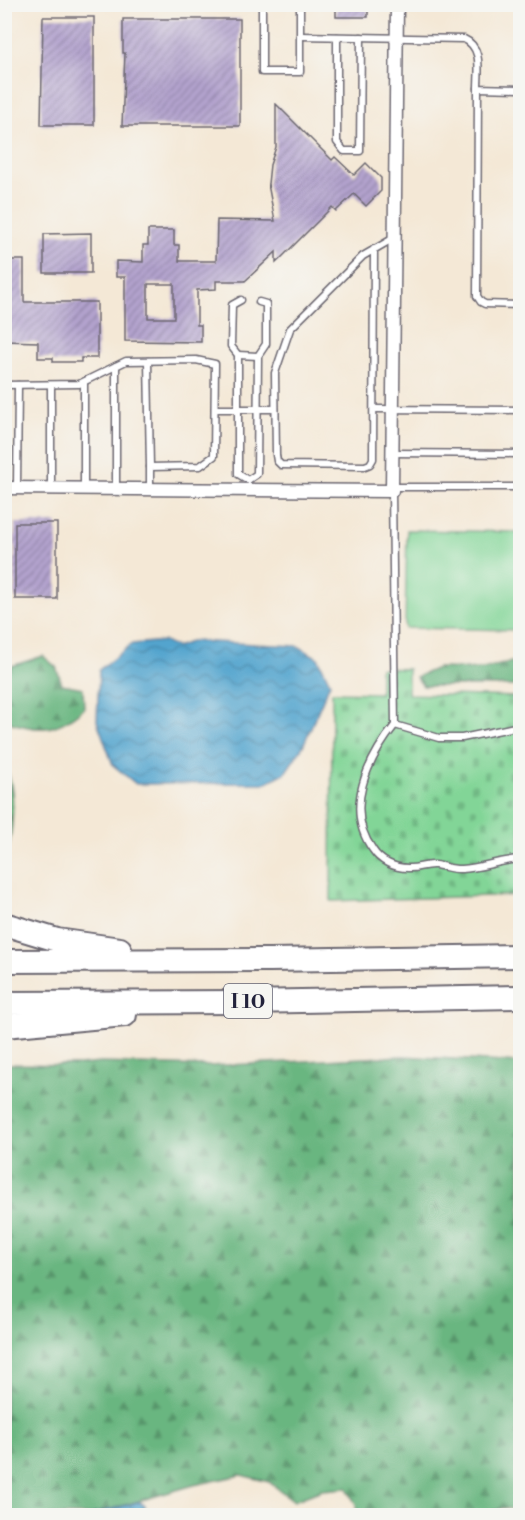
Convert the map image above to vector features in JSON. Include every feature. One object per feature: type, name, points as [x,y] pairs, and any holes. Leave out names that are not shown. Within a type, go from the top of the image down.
[{"type":"highway","points":[[4,924],[57,940],[116,949],[213,948],[270,960]]},
{"type":"highway","name":"I 10","points":[[4,961],[520,956]]},
{"type":"highway","name":"I 10","points":[[4,1003],[520,997]]},
{"type":"highway","points":[[4,1026],[243,1002]]},
{"type":"street","points":[[11,488],[150,488],[248,484],[392,489],[397,4]]},
{"type":"lane","points":[[262,4],[262,72],[300,72],[300,4]]},
{"type":"lane","points":[[300,36],[458,37],[470,41],[477,50],[477,296],[485,304],[520,305]]},
{"type":"lane","points":[[338,37],[337,142],[345,151],[360,151],[361,37]]},
{"type":"lane","points":[[478,88],[520,89]]},
{"type":"lane","points":[[374,249],[374,457],[370,464],[364,466],[280,464],[276,455],[275,371],[282,357],[290,329],[363,256],[374,249],[395,238]]},
{"type":"lane","points":[[241,300],[232,305],[231,346],[238,355],[238,474],[248,484],[257,474],[258,356],[266,344],[266,304],[258,302]]},
{"type":"lane","points":[[238,355],[258,356]]},
{"type":"lane","points":[[4,385],[84,383],[126,361],[196,360],[214,364],[214,456],[201,466],[150,467]]},
{"type":"lane","points":[[148,361],[150,488]]},
{"type":"lane","points":[[116,366],[116,488]]},
{"type":"lane","points":[[84,383],[84,488]]},
{"type":"lane","points":[[11,488],[18,385]]},
{"type":"lane","points":[[51,385],[51,488]]},
{"type":"lane","points":[[215,409],[275,410]]},
{"type":"lane","points":[[374,409],[520,410]]},
{"type":"lane","points":[[392,453],[520,454]]},
{"type":"lane","points":[[520,488],[392,489],[395,725],[378,747],[363,781],[359,813],[361,829],[374,852],[392,866],[408,868],[434,865],[462,869],[520,859]]},
{"type":"lane","points":[[395,725],[439,738],[462,738],[520,726]]},
{"type":"green space","points":[[407,530],[520,532],[520,630],[405,628]]},
{"type":"green space","points":[[43,656],[56,667],[62,684],[83,688],[84,708],[65,722],[47,728],[28,727],[5,721],[5,668]]},
{"type":"green space","points":[[520,660],[520,686],[423,686],[416,677],[437,668],[483,669]]},
{"type":"green space","points":[[380,668],[408,669],[408,694],[520,697],[520,895],[331,901],[332,692],[380,693]]},
{"type":"green space","points":[[5,768],[13,801],[12,828],[5,862]]},
{"type":"green space","points":[[403,1056],[520,1063],[520,1510],[503,1508],[477,1516],[357,1515],[356,1505],[347,1488],[322,1490],[294,1501],[269,1482],[241,1475],[194,1485],[90,1515],[5,1516],[5,1064],[101,1063],[208,1066]]},
{"type":"water","points":[[164,641],[177,646],[191,641],[298,646],[318,658],[330,683],[303,746],[285,773],[265,783],[136,784],[113,765],[97,721],[99,670],[132,644]]},
{"type":"water","points":[[138,1502],[145,1507],[146,1515],[90,1515]]},
{"type":"building","points":[[336,4],[368,4],[368,17],[336,17]]},
{"type":"building","points":[[43,17],[94,17],[94,125],[41,125]]},
{"type":"building","points":[[123,19],[240,19],[240,126],[122,126],[125,53],[123,53]]},
{"type":"building","points":[[276,104],[332,160],[335,157],[354,175],[366,163],[381,178],[381,191],[366,206],[354,194],[336,211],[332,207],[276,263],[276,252],[245,281],[216,281],[216,289],[197,290],[197,325],[201,325],[201,342],[125,341],[125,277],[116,277],[116,261],[143,262],[143,245],[148,245],[148,230],[174,230],[174,245],[179,245],[179,261],[216,261],[217,220],[275,221],[268,184],[270,165],[276,147]],"holes":[[[148,284],[174,284],[174,318],[148,318]]]},
{"type":"building","points":[[91,233],[91,273],[44,273],[44,234]]},
{"type":"building","points":[[4,260],[24,260],[24,302],[97,302],[97,358],[81,358],[81,362],[53,362],[53,358],[38,358],[38,342],[4,341]]},
{"type":"building","points":[[15,523],[57,523],[57,599],[15,599]]}]
